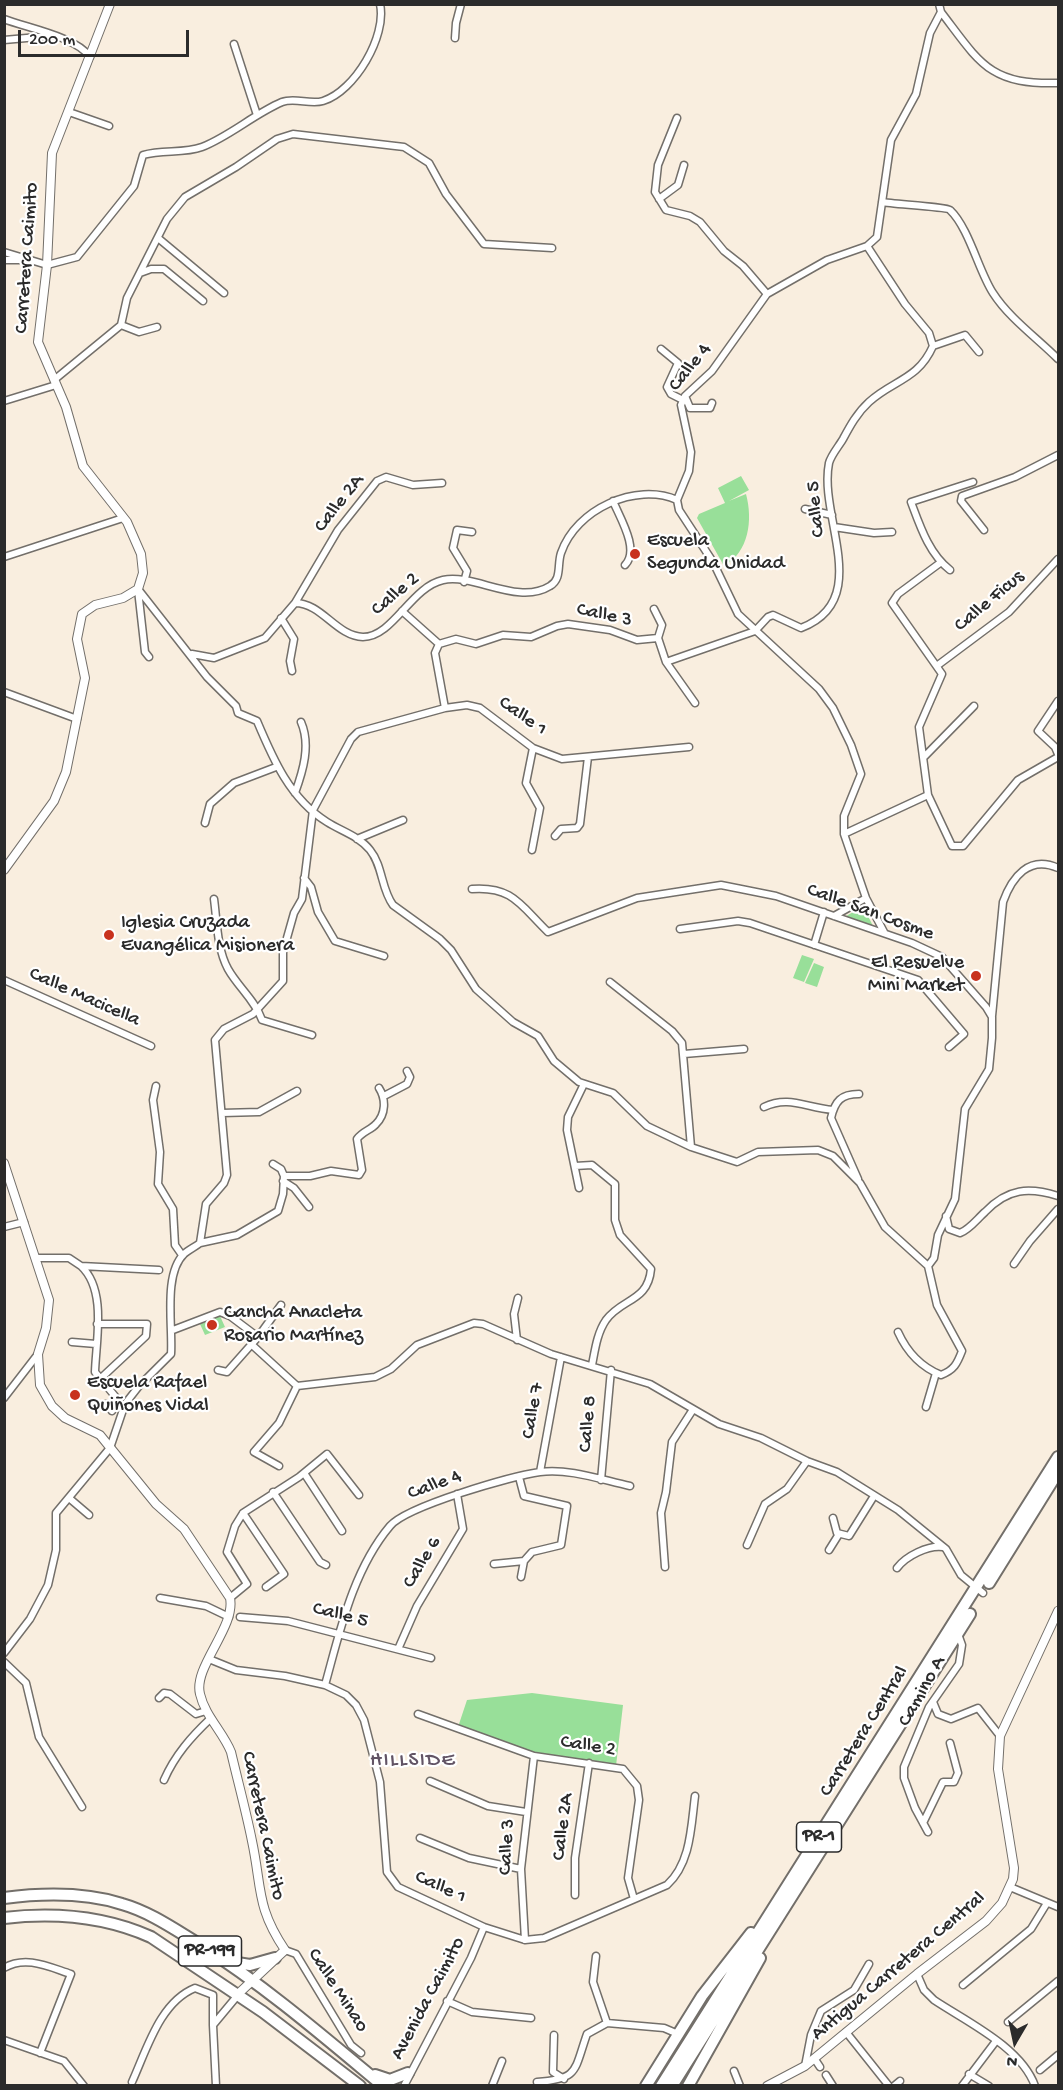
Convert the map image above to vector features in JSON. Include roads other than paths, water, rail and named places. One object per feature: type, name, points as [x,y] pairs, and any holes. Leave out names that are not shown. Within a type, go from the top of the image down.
[{"type":"main road","name":"Carretera Central","points":[[662,2085],[957,1634],[1059,1457]]},
{"type":"main road","name":"Carretera Central","points":[[672,2085],[777,1911],[1059,1472]]},
{"type":"main road","name":"PR-199","points":[[4,1898],[37,1894],[67,1895],[122,1904],[160,1920],[252,1980],[383,2085]]},
{"type":"main road","points":[[646,2085],[702,1996],[754,1928],[777,1911]]},
{"type":"main road","points":[[688,2085],[775,1930],[777,1911]]},
{"type":"main road","name":"PR-199","points":[[4,1918],[38,1914],[94,1918],[133,1929],[151,1937],[238,1994],[360,2085]]},
{"type":"main road","points":[[224,1960],[250,1965],[275,1958]]},
{"type":"main road","points":[[362,2068],[390,2080],[408,2073]]},
{"type":"main road","points":[[636,2085],[652,2074]]},
{"type":"street","name":"Carretera Caimito","points":[[110,4],[52,153],[47,265],[38,342],[66,407],[83,466],[123,518],[141,554],[143,573],[138,590]]},
{"type":"street","points":[[4,252],[47,265],[77,257],[134,186],[143,155],[193,150],[205,146],[287,100],[324,101],[357,77],[378,34],[382,15],[380,4]]},
{"type":"street","points":[[455,38],[461,4]]},
{"type":"street","points":[[939,4],[941,12],[976,58],[1001,76],[1027,84],[1059,83]]},
{"type":"street","points":[[941,12],[930,33],[916,94],[891,140],[877,237],[867,246],[905,304],[929,333],[933,346],[965,335],[979,352]]},
{"type":"street","points":[[4,19],[56,36],[87,52],[90,58]]},
{"type":"street","points":[[4,40],[56,36]]},
{"type":"street","points":[[234,44],[257,115]]},
{"type":"street","points":[[69,112],[109,126]]},
{"type":"street","points":[[677,118],[658,165],[655,192],[666,210],[690,216],[700,222],[724,251],[743,266],[767,294]]},
{"type":"street","points":[[4,401],[55,383],[121,325],[127,298],[167,219],[185,197],[236,167],[277,139],[293,134],[404,147],[429,163],[446,194],[484,244],[552,248]]},
{"type":"street","points":[[659,199],[678,185],[684,165]]},
{"type":"street","points":[[882,202],[915,207],[943,206],[950,210],[974,250],[992,292],[1016,319],[1059,359]]},
{"type":"street","points":[[158,238],[224,293]]},
{"type":"street","name":"Calle 4","points":[[677,500],[689,471],[691,452],[681,405],[684,398],[712,371],[767,294],[827,260],[867,246]]},
{"type":"street","points":[[4,261],[32,260]]},
{"type":"street","points":[[140,273],[159,267],[164,269],[203,301]]},
{"type":"street","points":[[121,325],[139,332],[157,327]]},
{"type":"street","name":"Calle 5","points":[[666,662],[755,631],[763,621],[773,615],[801,628],[812,624],[830,608],[840,582],[832,515],[829,462],[856,416],[871,400],[915,373],[928,359],[933,346]]},
{"type":"street","points":[[661,349],[678,363],[667,387],[671,394],[684,398],[690,408],[695,410],[710,408],[712,403]]},
{"type":"street","points":[[984,530],[961,501],[962,496],[1015,477],[1059,456]]},
{"type":"street","name":"Calle 2A","points":[[294,603],[338,530],[377,481],[386,477],[413,485],[442,483]]},
{"type":"street","points":[[950,570],[940,563],[921,529],[911,502],[973,482]]},
{"type":"street","name":"Calle 2","points":[[294,603],[303,603],[316,609],[346,632],[363,637],[382,631],[418,594],[439,581],[464,582],[525,593],[542,591],[556,579],[561,553],[574,531],[590,514],[613,501],[662,494],[677,500]]},
{"type":"street","points":[[677,500],[679,510],[713,562],[738,614],[819,689],[833,708],[853,750],[861,774],[844,816],[844,834],[866,898],[884,932]]},
{"type":"street","points":[[613,501],[631,548],[629,561],[625,565]]},
{"type":"street","points":[[805,509],[832,515]]},
{"type":"street","points":[[4,557],[123,518]]},
{"type":"street","points":[[834,527],[874,533],[892,532]]},
{"type":"street","points":[[464,582],[467,571],[453,548],[457,530],[472,532]]},
{"type":"street","name":"Calle Ficus","points":[[938,665],[1009,612],[1059,559]]},
{"type":"street","points":[[940,563],[898,594],[892,603],[938,665],[942,674],[940,683],[920,722],[928,795],[952,846],[963,846],[1018,780],[1059,755],[1055,747],[1038,731],[1059,701]]},
{"type":"street","points":[[138,590],[207,677],[236,706],[238,713],[257,721],[276,767],[295,794],[325,821],[357,839],[370,850],[382,874],[388,898],[393,905],[440,939],[451,950],[476,989],[513,1022],[538,1036],[554,1061],[584,1084],[613,1092],[647,1126],[691,1147],[737,1162],[759,1152],[818,1150],[833,1156],[860,1183]]},
{"type":"street","points":[[138,590],[145,652],[149,657]]},
{"type":"street","points":[[4,870],[7,859],[30,838],[54,801],[66,772],[85,678],[76,639],[82,614],[95,604],[123,598],[138,590]]},
{"type":"street","points":[[187,650],[196,657],[214,658],[245,648],[265,638],[294,603]]},
{"type":"street","points":[[654,609],[662,625],[658,638],[666,662],[695,703]]},
{"type":"street","points":[[402,611],[439,644],[435,652],[445,708]]},
{"type":"street","points":[[281,618],[294,639],[290,661],[292,671]]},
{"type":"street","name":"Calle 3","points":[[439,644],[456,639],[476,644],[503,635],[531,637],[556,626],[568,624],[610,630],[637,640],[658,638]]},
{"type":"street","points":[[4,692],[77,718]]},
{"type":"street","name":"Calle 1","points":[[313,810],[351,739],[358,732],[445,708],[467,705],[480,708],[533,748],[562,759],[689,747]]},
{"type":"street","points":[[924,757],[974,706]]},
{"type":"street","points":[[295,794],[304,767],[306,739],[301,722]]},
{"type":"street","points":[[532,850],[540,808],[526,783],[533,748]]},
{"type":"street","points":[[555,836],[561,829],[577,828],[580,824],[588,757]]},
{"type":"street","points":[[204,823],[210,804],[234,783],[276,767]]},
{"type":"street","points":[[844,834],[928,795]]},
{"type":"street","points":[[200,1243],[206,1204],[224,1184],[227,1175],[215,1041],[224,1029],[253,1014],[283,981],[284,952],[294,913],[302,899],[313,810]]},
{"type":"street","points":[[357,839],[404,820]]},
{"type":"street","points":[[928,1266],[934,1258],[938,1235],[955,1199],[965,1109],[989,1069],[1003,902],[1008,887],[1023,869],[1035,865],[1051,864],[1059,868]]},
{"type":"street","points":[[304,878],[311,887],[318,912],[335,941],[384,956]]},
{"type":"street","name":"Calle San Cosme","points":[[472,890],[492,888],[510,894],[548,932],[637,898],[721,885],[776,896],[884,932],[942,957],[979,998],[992,1017]]},
{"type":"street","points":[[834,916],[866,898]]},
{"type":"street","points":[[214,899],[221,945],[228,969],[258,1008],[262,1020],[312,1035]]},
{"type":"street","points":[[814,945],[824,912]]},
{"type":"street","points":[[680,929],[738,921],[918,980],[964,1034],[949,1047]]},
{"type":"street","name":"Calle Macicella","points":[[4,980],[151,1046]]},
{"type":"street","points":[[610,982],[672,1031],[681,1042],[684,1054],[691,1147]]},
{"type":"street","points":[[684,1054],[744,1049]]},
{"type":"street","points":[[384,1096],[407,1084],[410,1077],[407,1071]]},
{"type":"street","points":[[579,1188],[567,1130],[568,1117],[584,1084]]},
{"type":"street","points":[[156,1086],[153,1100],[160,1152],[158,1184],[173,1209],[175,1245],[183,1255]]},
{"type":"street","points":[[283,1179],[331,1171],[359,1175],[362,1170],[357,1138],[362,1132],[376,1124],[384,1108],[384,1096],[379,1088]]},
{"type":"street","points":[[222,1113],[259,1112],[297,1091]]},
{"type":"street","points":[[859,1094],[847,1094],[839,1098],[831,1118],[860,1183],[885,1227],[928,1266],[937,1305],[962,1351],[952,1370],[941,1375],[909,1352],[898,1332]]},
{"type":"street","points":[[764,1107],[786,1100],[833,1110]]},
{"type":"street","points":[[4,1162],[50,1300],[46,1328],[38,1354],[4,1398]]},
{"type":"street","points":[[4,1653],[30,1619],[48,1585],[56,1550],[56,1513],[110,1448],[125,1404],[171,1354],[173,1330],[170,1290],[183,1255],[200,1243],[237,1235],[278,1211],[283,1194],[283,1179],[281,1169],[273,1164]]},
{"type":"street","points":[[575,1166],[592,1165],[615,1184],[615,1220],[620,1235],[651,1269],[641,1294],[606,1320],[598,1334],[592,1365]]},
{"type":"street","points":[[283,1179],[294,1188],[309,1207]]},
{"type":"street","points":[[946,1216],[950,1229],[960,1233],[990,1206],[1014,1192],[1036,1189],[1059,1196]]},
{"type":"street","points":[[1014,1264],[1030,1241],[1059,1209]]},
{"type":"street","points":[[4,1227],[24,1222]]},
{"type":"street","points":[[36,1258],[69,1258],[81,1266],[94,1282],[97,1324],[95,1372],[119,1401],[112,1411],[106,1404]]},
{"type":"street","points":[[81,1266],[159,1270]]},
{"type":"street","points":[[517,1340],[514,1314],[518,1298]]},
{"type":"street","points":[[218,1370],[227,1372],[258,1337],[280,1305]]},
{"type":"street","points":[[173,1330],[220,1312],[230,1316],[258,1337]]},
{"type":"street","points":[[251,1344],[297,1386],[375,1377],[391,1369],[417,1345],[474,1323],[483,1324],[561,1357],[611,1370],[650,1384],[692,1411],[719,1424],[761,1438],[807,1461],[837,1472],[898,1510],[944,1547],[961,1575],[980,1592]]},
{"type":"street","points":[[97,1324],[147,1324],[146,1335],[100,1379]]},
{"type":"street","points":[[72,1341],[96,1344]]},
{"type":"street","points":[[38,1354],[40,1385],[52,1406],[65,1418],[100,1435],[156,1504],[183,1529],[230,1598],[247,1584],[226,1552],[235,1526],[243,1513],[304,1473],[327,1454],[359,1495]]},
{"type":"street","name":"Calle 7","points":[[540,1472],[561,1357]]},
{"type":"street","name":"Calle 8","points":[[601,1480],[611,1370]]},
{"type":"street","points":[[926,1407],[936,1373]]},
{"type":"street","points":[[279,1466],[254,1452],[279,1423],[297,1386]]},
{"type":"street","points":[[665,1567],[660,1513],[666,1492],[672,1442],[692,1411]]},
{"type":"street","points":[[747,1545],[765,1504],[787,1489],[807,1461]]},
{"type":"street","name":"Calle 4","points":[[325,1685],[346,1609],[371,1556],[392,1524],[417,1507],[540,1472],[565,1472],[630,1486]]},
{"type":"street","points":[[304,1473],[342,1531]]},
{"type":"street","points":[[519,1478],[524,1496],[567,1506],[561,1545],[532,1552],[524,1561],[521,1577]]},
{"type":"street","points":[[273,1492],[320,1562],[326,1565]]},
{"type":"street","name":"Calle 6","points":[[399,1647],[417,1606],[463,1529],[457,1494]]},
{"type":"street","points":[[839,1534],[849,1536],[874,1496]]},
{"type":"street","points":[[69,1498],[89,1515]]},
{"type":"street","points":[[243,1513],[284,1574],[267,1587]]},
{"type":"street","points":[[833,1518],[839,1534]]},
{"type":"street","points":[[829,1550],[839,1534]]},
{"type":"street","points":[[897,1568],[903,1560],[936,1546],[944,1547]]},
{"type":"street","points":[[494,1564],[524,1561]]},
{"type":"street","points":[[160,1598],[206,1606],[228,1617]]},
{"type":"street","name":"Carretera Caimito","points":[[230,1598],[232,1608],[209,1659],[199,1688],[209,1715],[231,1752],[252,1838],[262,1906],[267,1921],[285,1950]]},
{"type":"street","name":"Antigua Carretera Central","points":[[767,2085],[805,2066],[986,1921],[1002,1904],[1010,1887],[1014,1868],[998,1769],[1000,1736],[1059,1611]]},
{"type":"street","name":"Calle 5","points":[[240,1617],[288,1621],[399,1647],[430,1658]]},
{"type":"street","name":"Camino A","points":[[928,1832],[904,1778],[904,1767],[933,1702],[959,1664],[962,1645],[957,1634]]},
{"type":"street","name":"Calle 1","points":[[209,1659],[237,1670],[285,1676],[325,1685],[346,1695],[356,1705],[364,1720],[380,1782],[387,1872],[398,1887],[484,1927],[525,1940],[544,1938],[667,1885],[679,1874],[687,1848],[695,1796]]},
{"type":"street","points":[[4,1662],[26,1683],[39,1737],[82,1807]]},
{"type":"street","points":[[159,1698],[164,1693],[170,1694],[196,1714],[209,1715]]},
{"type":"street","points":[[933,1702],[938,1714],[951,1719],[978,1708],[1000,1736]]},
{"type":"street","name":"Calle 2","points":[[418,1714],[534,1756],[623,1770],[637,1786],[639,1800],[628,1878],[634,1899]]},
{"type":"street","points":[[164,1780],[172,1761],[209,1715]]},
{"type":"street","points":[[923,1823],[943,1782],[954,1782],[958,1773],[951,1743]]},
{"type":"street","name":"Calle 3","points":[[525,1940],[521,1869],[534,1756]]},
{"type":"street","name":"Calle 2A","points":[[576,1895],[575,1858],[589,1763]]},
{"type":"street","points":[[430,1782],[488,1806],[526,1812]]},
{"type":"street","points":[[420,1838],[470,1858],[521,1869]]},
{"type":"street","points":[[1010,1887],[1059,1907]]},
{"type":"street","points":[[963,1985],[1031,1929],[1047,1903]]},
{"type":"street","name":"Avenida Caimito","points":[[404,2085],[408,2073],[471,1958],[484,1927]]},
{"type":"street","points":[[213,2025],[238,1994],[285,1950]]},
{"type":"street","name":"Calle Minao","points":[[285,1950],[296,1954],[351,2045],[361,2053]]},
{"type":"street","points":[[596,1956],[593,1982],[608,2023]]},
{"type":"street","points":[[4,1968],[13,1963],[29,1961],[71,1974],[40,2052]]},
{"type":"street","points":[[805,2066],[811,2035],[821,2011],[854,1990],[869,1964]]},
{"type":"street","points":[[917,1974],[924,1990],[934,2000],[1012,2051],[1030,2072],[1035,2085]]},
{"type":"street","points":[[1008,2022],[1059,1981]]},
{"type":"street","points":[[132,2082],[170,2006],[183,1993],[195,1988],[213,1995],[216,2085]]},
{"type":"street","points":[[447,2001],[472,2012],[531,2018]]},
{"type":"street","points":[[537,2082],[564,2080],[574,2070],[586,2034],[608,2023],[664,2028],[678,2034]]},
{"type":"street","points":[[846,2032],[889,2085]]},
{"type":"street","points":[[554,2035],[553,2072],[564,2080]]},
{"type":"street","points":[[4,2040],[64,2061],[84,2085]]},
{"type":"street","points":[[962,2085],[996,2042]]},
{"type":"street","points":[[1040,2070],[1059,2055]]},
{"type":"street","points":[[814,2058],[820,2067]]},
{"type":"street","points":[[492,2085],[502,2061]]},
{"type":"street","points":[[734,2071],[740,2085]]},
{"type":"street","points":[[969,2074],[990,2085]]},
{"type":"street","points":[[826,2075],[833,2085]]},
{"type":"place","name":"Escuela Segunda Unidad","points":[[635,554]]},
{"type":"place","name":"Iglesia Cruzada Evangélica Misionera","points":[[109,935]]},
{"type":"place","name":"El Resuelve Mini Market","points":[[976,976]]},
{"type":"place","name":"Cancha Anacleta Rosario Martínez","points":[[212,1325]]},
{"type":"place","name":"Escuela Rafael Quiñones Vidal","points":[[75,1395]]},
{"type":"district","name":"HILLSIDE","points":[[413,1762]]}]
